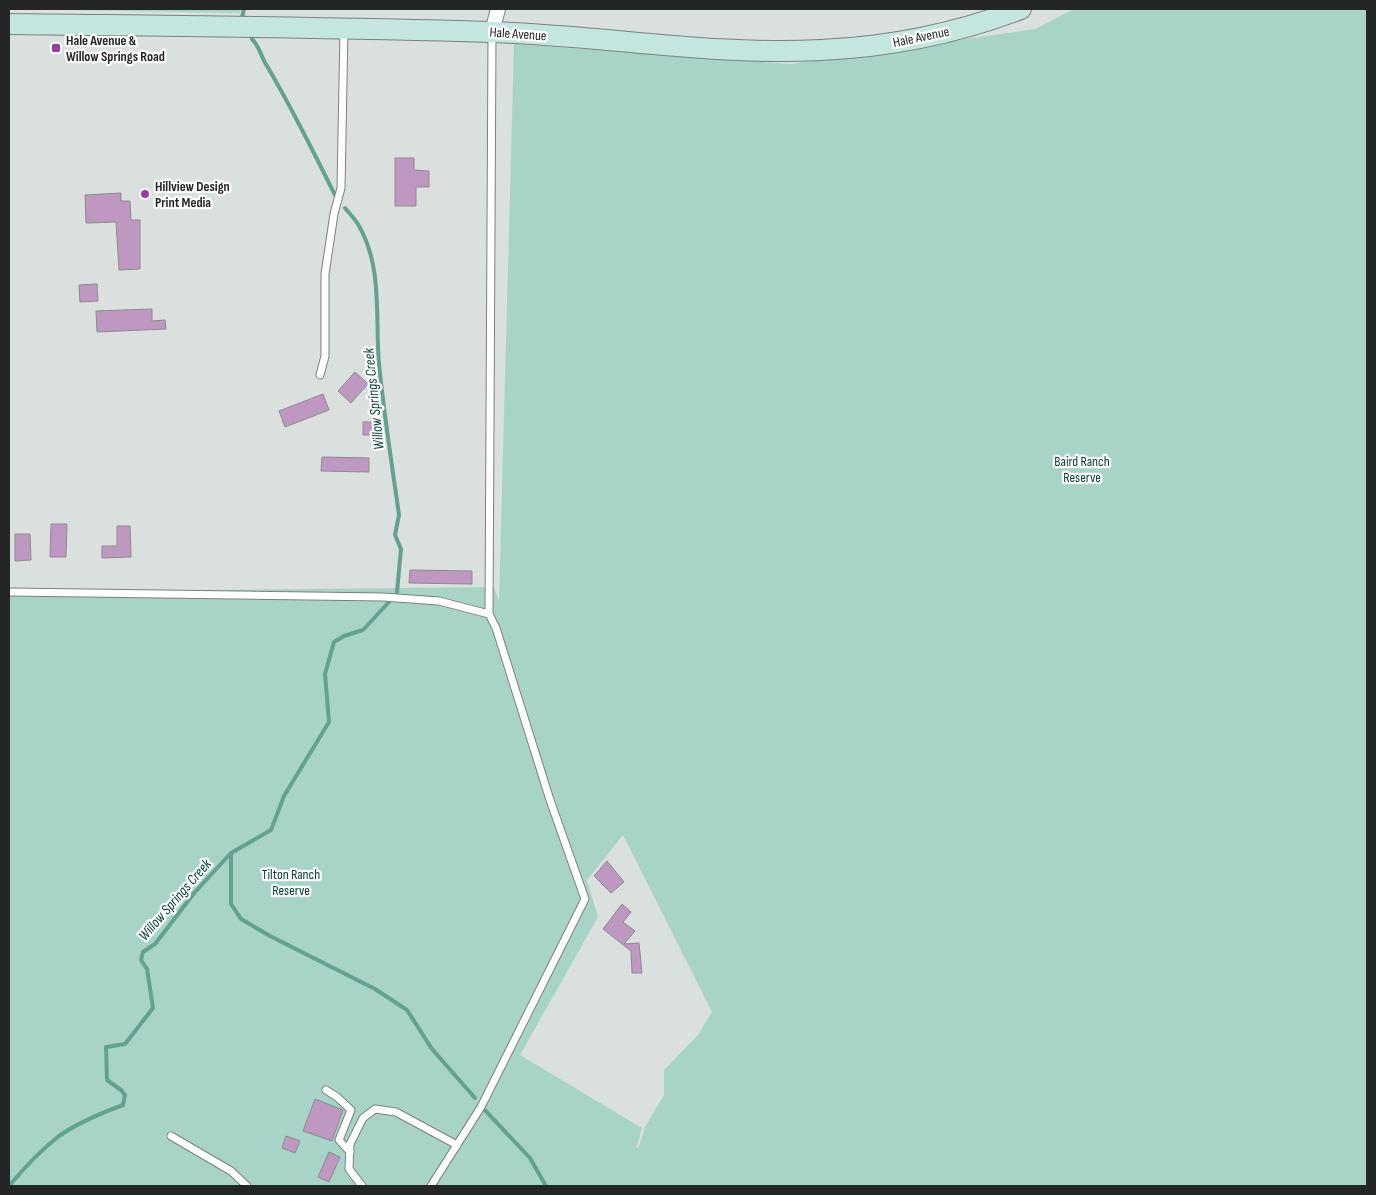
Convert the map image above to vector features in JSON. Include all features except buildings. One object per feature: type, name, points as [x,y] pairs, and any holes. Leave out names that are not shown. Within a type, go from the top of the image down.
[{"type":"main road","name":"Hale Avenue","points":[[9,24],[492,32],[761,50],[820,50],[876,46],[956,30],[1021,9]]},
{"type":"street","points":[[492,32],[498,9]]},
{"type":"lane","points":[[320,375],[325,356],[325,274],[334,214],[341,188],[344,29]]},
{"type":"lane","points":[[431,1186],[481,1107],[585,899],[550,800],[496,628],[489,614],[492,32]]},
{"type":"lane","points":[[9,592],[383,597],[439,601],[489,614]]},
{"type":"lane","points":[[326,1090],[351,1110],[339,1140],[350,1152]]},
{"type":"lane","points":[[362,1186],[349,1169],[350,1144],[363,1118],[375,1108],[396,1112],[457,1145]]},
{"type":"lane","points":[[171,1136],[231,1171],[247,1186]]},
{"type":"green space","points":[[9,9],[241,9],[240,13]]},
{"type":"green space","points":[[1074,9],[1367,9],[1367,1186],[9,1186],[9,592],[494,587],[499,601],[514,44],[791,64],[1035,29]],"holes":[[[623,835],[712,1012],[698,1035],[664,1070],[664,1095],[645,1127],[639,1146],[636,1149],[642,1128],[520,1055],[598,917],[587,880]]]},
{"type":"waterway","name":"Willow Springs Creek","points":[[242,18],[244,9]]},
{"type":"waterway","name":"Willow Springs Creek","points":[[252,39],[294,114],[335,195]]},
{"type":"waterway","name":"Willow Springs Creek","points":[[345,208],[358,224],[367,242],[375,276],[379,364],[399,515],[395,535],[401,549],[397,592]]},
{"type":"waterway","name":"Willow Springs Creek","points":[[9,1186],[59,1136],[90,1119],[123,1105],[125,1095],[107,1080],[106,1047],[125,1044],[153,1008],[147,969],[141,960],[143,952],[155,944],[195,892],[231,853],[271,830],[284,796],[329,722],[325,674],[334,642],[344,636],[363,630],[389,602]]},
{"type":"waterway","points":[[231,854],[231,904],[241,919],[270,936],[375,989],[407,1010],[432,1049],[475,1098]]},
{"type":"waterway","points":[[482,1107],[530,1158],[546,1186]]},
{"type":"place","name":"Hale Avenue & Willow Springs Road","points":[[56,48]]},
{"type":"place","name":"Hillview Design Print Media","points":[[145,194]]},
{"type":"park label","name":"Baird Ranch Reserve","points":[[1082,470]]},
{"type":"park label","name":"Tilton Ranch Reserve","points":[[291,882]]}]
